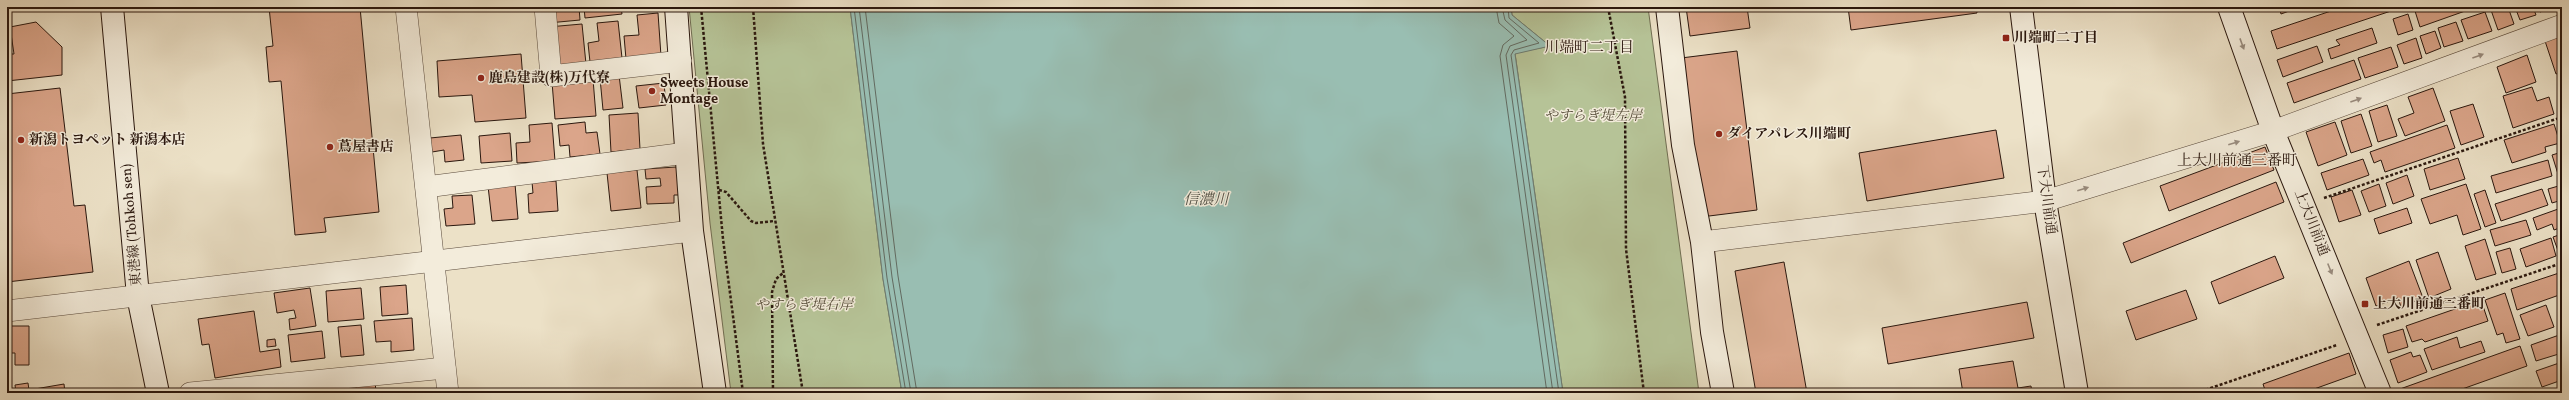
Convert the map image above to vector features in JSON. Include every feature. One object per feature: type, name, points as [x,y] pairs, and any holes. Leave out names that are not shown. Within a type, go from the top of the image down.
[{"type":"street","name":"東港線 (Tohkoh sen)","points":[[112,7],[138,296],[158,393]]},
{"type":"street","points":[[406,7],[448,393]]},
{"type":"street","points":[[545,7],[551,76],[681,61]]},
{"type":"street","points":[[676,7],[692,231],[715,393]]},
{"type":"street","points":[[1666,7],[1683,145],[1702,242],[1712,332],[1723,393]]},
{"type":"street","name":"下大川前通","points":[[2021,7],[2045,201],[2077,393]]},
{"type":"street","name":"上大川前通","points":[[2229,7],[2273,130],[2380,393]]},
{"type":"street","points":[[1702,242],[2045,201],[2273,130],[2562,25]]},
{"type":"street","points":[[426,187],[686,153]]},
{"type":"street","points":[[7,311],[433,263],[692,231]]},
{"type":"street","points":[[190,393],[445,368]]},
{"type":"path","points":[[701,7],[719,190],[743,393]]},
{"type":"path","points":[[753,7],[763,144],[802,393]]},
{"type":"path","points":[[1608,7],[1625,97],[1626,249],[1644,393]]},
{"type":"path","points":[[2304,204],[2562,117]]},
{"type":"path","points":[[719,190],[726,192],[750,221],[756,223],[774,221]]},
{"type":"path","points":[[773,393],[772,292],[776,279],[783,273]]},
{"type":"green space","name":"やすらぎ堤右岸","points":[[689,7],[850,7],[883,279],[902,393],[731,393],[710,223]]},
{"type":"green space","name":"やすらぎ堤左岸","points":[[1511,7],[1648,7],[1699,393],[1563,393],[1515,53],[1550,46],[1512,15]]},
{"type":"water","name":"信濃川","points":[[850,7],[1511,7],[1512,15],[1550,46],[1515,54],[1563,393],[902,393],[883,279]]},
{"type":"building","name":"蔦屋書店","points":[[269,7],[360,7],[379,212],[324,218],[326,232],[295,235],[281,81],[269,82],[266,47],[273,46]]},
{"type":"building","points":[[547,7],[579,7],[580,20],[548,23]]},
{"type":"building","points":[[584,7],[621,7],[622,14],[585,18]]},
{"type":"building","points":[[630,7],[658,7],[658,9],[630,11]]},
{"type":"building","points":[[1686,7],[1747,7],[1750,28],[1690,36]]},
{"type":"building","points":[[1848,7],[1976,7],[1977,13],[1851,30]]},
{"type":"building","points":[[2279,7],[2300,7],[2281,14]]},
{"type":"building","points":[[2343,7],[2400,8],[2277,49],[2271,31]]},
{"type":"building","points":[[2425,7],[2467,7],[2468,10],[2420,27],[2415,11]]},
{"type":"building","points":[[2499,7],[2508,7],[2514,24],[2498,30],[2491,10]]},
{"type":"building","points":[[2515,7],[2533,7],[2536,15],[2520,20]]},
{"type":"building","points":[[2538,7],[2555,7],[2540,12]]},
{"type":"building","points":[[2485,12],[2492,31],[2468,39],[2461,20]]},
{"type":"building","points":[[658,13],[661,56],[626,59],[624,36],[639,35],[637,15]]},
{"type":"building","points":[[2408,14],[2413,30],[2398,35],[2393,19]]},
{"type":"building","points":[[618,21],[622,58],[590,62],[588,43],[599,41],[597,23]]},
{"type":"building","points":[[36,22],[62,47],[62,75],[7,81],[7,54],[14,54],[10,27]]},
{"type":"building","points":[[2456,22],[2463,41],[2444,47],[2438,28]]},
{"type":"building","points":[[582,24],[586,64],[552,67],[548,27]]},
{"type":"building","points":[[2372,28],[2377,43],[2331,59],[2328,49],[2340,45],[2336,40]]},
{"type":"building","points":[[2435,31],[2441,48],[2426,54],[2420,36]]},
{"type":"building","points":[[2562,35],[2562,72],[2556,74],[2545,41]]},
{"type":"building","points":[[2416,38],[2422,58],[2404,64],[2397,45]]},
{"type":"building","points":[[2317,46],[2323,62],[2283,77],[2277,60]]},
{"type":"building","points":[[2391,47],[2398,67],[2365,78],[2358,58]]},
{"type":"building","name":"ダイアパレス川端町","points":[[1737,51],[1757,210],[1701,217],[1681,58]]},
{"type":"building","name":"鹿島建設(株)万代寮","points":[[521,54],[526,118],[475,122],[472,95],[439,97],[437,61]]},
{"type":"building","points":[[2527,55],[2536,82],[2506,93],[2497,67]]},
{"type":"building","points":[[2354,60],[2361,79],[2294,103],[2287,83]]},
{"type":"building","points":[[619,75],[623,108],[603,110],[600,78]]},
{"type":"building","points":[[593,79],[596,116],[555,119],[552,82]]},
{"type":"building","points":[[664,83],[666,105],[639,108],[636,86]]},
{"type":"building","points":[[2532,87],[2537,101],[2549,97],[2554,114],[2513,128],[2503,96]]},
{"type":"building","points":[[60,88],[74,206],[85,205],[93,272],[7,282],[7,94]]},
{"type":"building","points":[[2433,88],[2445,121],[2405,136],[2398,119],[2414,113],[2408,97]]},
{"type":"building","points":[[2473,104],[2484,137],[2461,145],[2450,111]]},
{"type":"building","points":[[2387,105],[2397,136],[2378,142],[2369,111]]},
{"type":"building","points":[[638,113],[640,149],[611,152],[609,115]]},
{"type":"building","points":[[2361,114],[2372,146],[2351,153],[2341,121]]},
{"type":"building","points":[[585,122],[586,133],[597,132],[600,154],[570,157],[569,145],[560,146],[558,125]]},
{"type":"building","points":[[2335,122],[2347,155],[2318,166],[2306,132]]},
{"type":"building","points":[[552,123],[555,161],[517,163],[516,143],[530,142],[529,125]]},
{"type":"building","points":[[2554,124],[2560,143],[2545,147],[2546,152],[2512,163],[2504,140]]},
{"type":"building","points":[[2447,125],[2455,148],[2385,172],[2381,160],[2374,163],[2370,152]]},
{"type":"building","points":[[1996,130],[2004,178],[1867,201],[1859,153]]},
{"type":"building","points":[[510,133],[512,161],[481,163],[479,136]]},
{"type":"building","points":[[461,135],[464,160],[445,162],[444,150],[432,152],[430,138]]},
{"type":"building","points":[[2265,147],[2274,170],[2169,211],[2160,186]]},
{"type":"building","points":[[2562,152],[2562,173],[2558,174],[2552,155]]},
{"type":"building","points":[[2458,158],[2465,179],[2430,190],[2424,169]]},
{"type":"building","points":[[2363,159],[2369,175],[2327,190],[2321,173]]},
{"type":"building","points":[[2548,160],[2552,176],[2496,193],[2491,176]]},
{"type":"building","points":[[676,167],[683,195],[674,195],[674,203],[647,204],[646,187],[661,186],[660,178],[646,179],[645,169]]},
{"type":"building","points":[[637,170],[641,208],[611,211],[607,173]]},
{"type":"building","points":[[2407,175],[2414,196],[2393,204],[2386,183]]},
{"type":"building","points":[[556,181],[558,211],[529,213],[528,194],[533,193],[532,182]]},
{"type":"building","points":[[2276,182],[2284,202],[2131,263],[2123,243]]},
{"type":"building","points":[[515,184],[518,219],[492,221],[488,186]]},
{"type":"building","points":[[2379,184],[2386,206],[2369,212],[2361,191]]},
{"type":"building","points":[[2466,184],[2481,229],[2463,235],[2457,215],[2430,224],[2421,199]]},
{"type":"building","points":[[2562,185],[2562,200],[2552,203],[2548,189]]},
{"type":"building","points":[[2542,189],[2548,205],[2501,221],[2495,204]]},
{"type":"building","points":[[2352,190],[2361,215],[2339,222],[2331,197]]},
{"type":"building","points":[[2485,190],[2496,223],[2485,227],[2474,194]]},
{"type":"building","points":[[472,195],[475,224],[446,226],[444,209],[453,208],[452,196]]},
{"type":"building","points":[[2407,208],[2412,223],[2379,234],[2374,219]]},
{"type":"building","points":[[2561,208],[2562,227],[2554,230],[2552,224],[2537,230],[2533,218]]},
{"type":"building","points":[[2526,220],[2531,235],[2495,246],[2490,230]]},
{"type":"building","points":[[2562,234],[2562,256],[2560,256],[2553,237]]},
{"type":"building","points":[[2551,238],[2556,256],[2526,267],[2520,249]]},
{"type":"building","points":[[2485,239],[2496,274],[2476,280],[2465,246]]},
{"type":"building","points":[[2510,248],[2516,269],[2502,273],[2496,252]]},
{"type":"building","points":[[2438,252],[2451,289],[2429,298],[2416,260]]},
{"type":"building","points":[[2275,256],[2284,278],[2219,304],[2211,282]]},
{"type":"building","points":[[2409,261],[2423,298],[2401,307],[2398,298],[2376,306],[2366,278]]},
{"type":"building","points":[[1784,262],[1807,393],[1756,393],[1735,271]]},
{"type":"building","points":[[2562,272],[2562,294],[2517,310],[2511,289]]},
{"type":"building","points":[[406,285],[408,314],[382,316],[380,287]]},
{"type":"building","points":[[310,288],[316,326],[290,330],[289,319],[296,318],[294,310],[277,313],[274,293]]},
{"type":"building","points":[[361,288],[364,319],[328,322],[326,291]]},
{"type":"building","points":[[2186,290],[2197,319],[2136,340],[2126,311]]},
{"type":"building","points":[[2505,293],[2520,339],[2506,343],[2503,333],[2497,335],[2485,300]]},
{"type":"building","points":[[2481,300],[2488,321],[2425,342],[2422,339],[2412,342],[2406,326]]},
{"type":"building","points":[[2027,302],[2034,338],[1888,364],[1882,328]]},
{"type":"building","points":[[2546,305],[2554,327],[2528,336],[2520,315]]},
{"type":"building","points":[[254,311],[260,352],[279,349],[281,367],[215,378],[209,344],[202,345],[198,319]]},
{"type":"building","points":[[412,318],[414,350],[391,352],[391,341],[376,342],[374,321]]},
{"type":"building","points":[[361,325],[364,355],[341,357],[338,327]]},
{"type":"building","points":[[7,326],[29,326],[29,365],[15,365],[15,353],[7,353]]},
{"type":"building","points":[[2403,329],[2408,347],[2388,353],[2383,335]]},
{"type":"building","points":[[322,331],[325,358],[291,362],[288,335]]},
{"type":"building","points":[[2562,334],[2562,353],[2536,361],[2531,345]]},
{"type":"building","points":[[2457,337],[2460,348],[2481,341],[2485,352],[2432,370],[2424,349]]},
{"type":"building","points":[[275,339],[276,346],[267,347],[267,340]]},
{"type":"building","points":[[2520,346],[2527,366],[2451,393],[2402,393],[2400,389]]},
{"type":"building","points":[[2411,352],[2413,357],[2420,355],[2427,372],[2398,383],[2390,360]]},
{"type":"building","points":[[2349,353],[2356,374],[2303,393],[2266,393],[2263,384]]},
{"type":"building","points":[[2013,361],[2018,388],[2031,386],[2032,393],[1963,393],[1959,369]]},
{"type":"building","points":[[2562,362],[2562,380],[2542,387],[2536,371]]},
{"type":"building","points":[[375,380],[376,393],[357,393],[355,382]]},
{"type":"building","points":[[28,383],[29,390],[64,384],[65,393],[16,393],[15,385]]},
{"type":"place","name":"川端町二丁目","points":[[2006,38]]},
{"type":"place","name":"鹿島建設(株)万代寮","points":[[481,78]]},
{"type":"place","name":"Sweets House Montage","points":[[652,91]]},
{"type":"place","name":"ダイアパレス川端町","points":[[1719,134]]},
{"type":"place","name":"新潟トヨペット 新潟本店","points":[[21,140]]},
{"type":"place","name":"蔦屋書店","points":[[330,147]]},
{"type":"place","name":"上大川前通三番町","points":[[2365,304]]},
{"type":"district","name":"川端町二丁目","points":[[1589,48]]},
{"type":"district","name":"上大川前通三番町","points":[[2237,161]]}]
